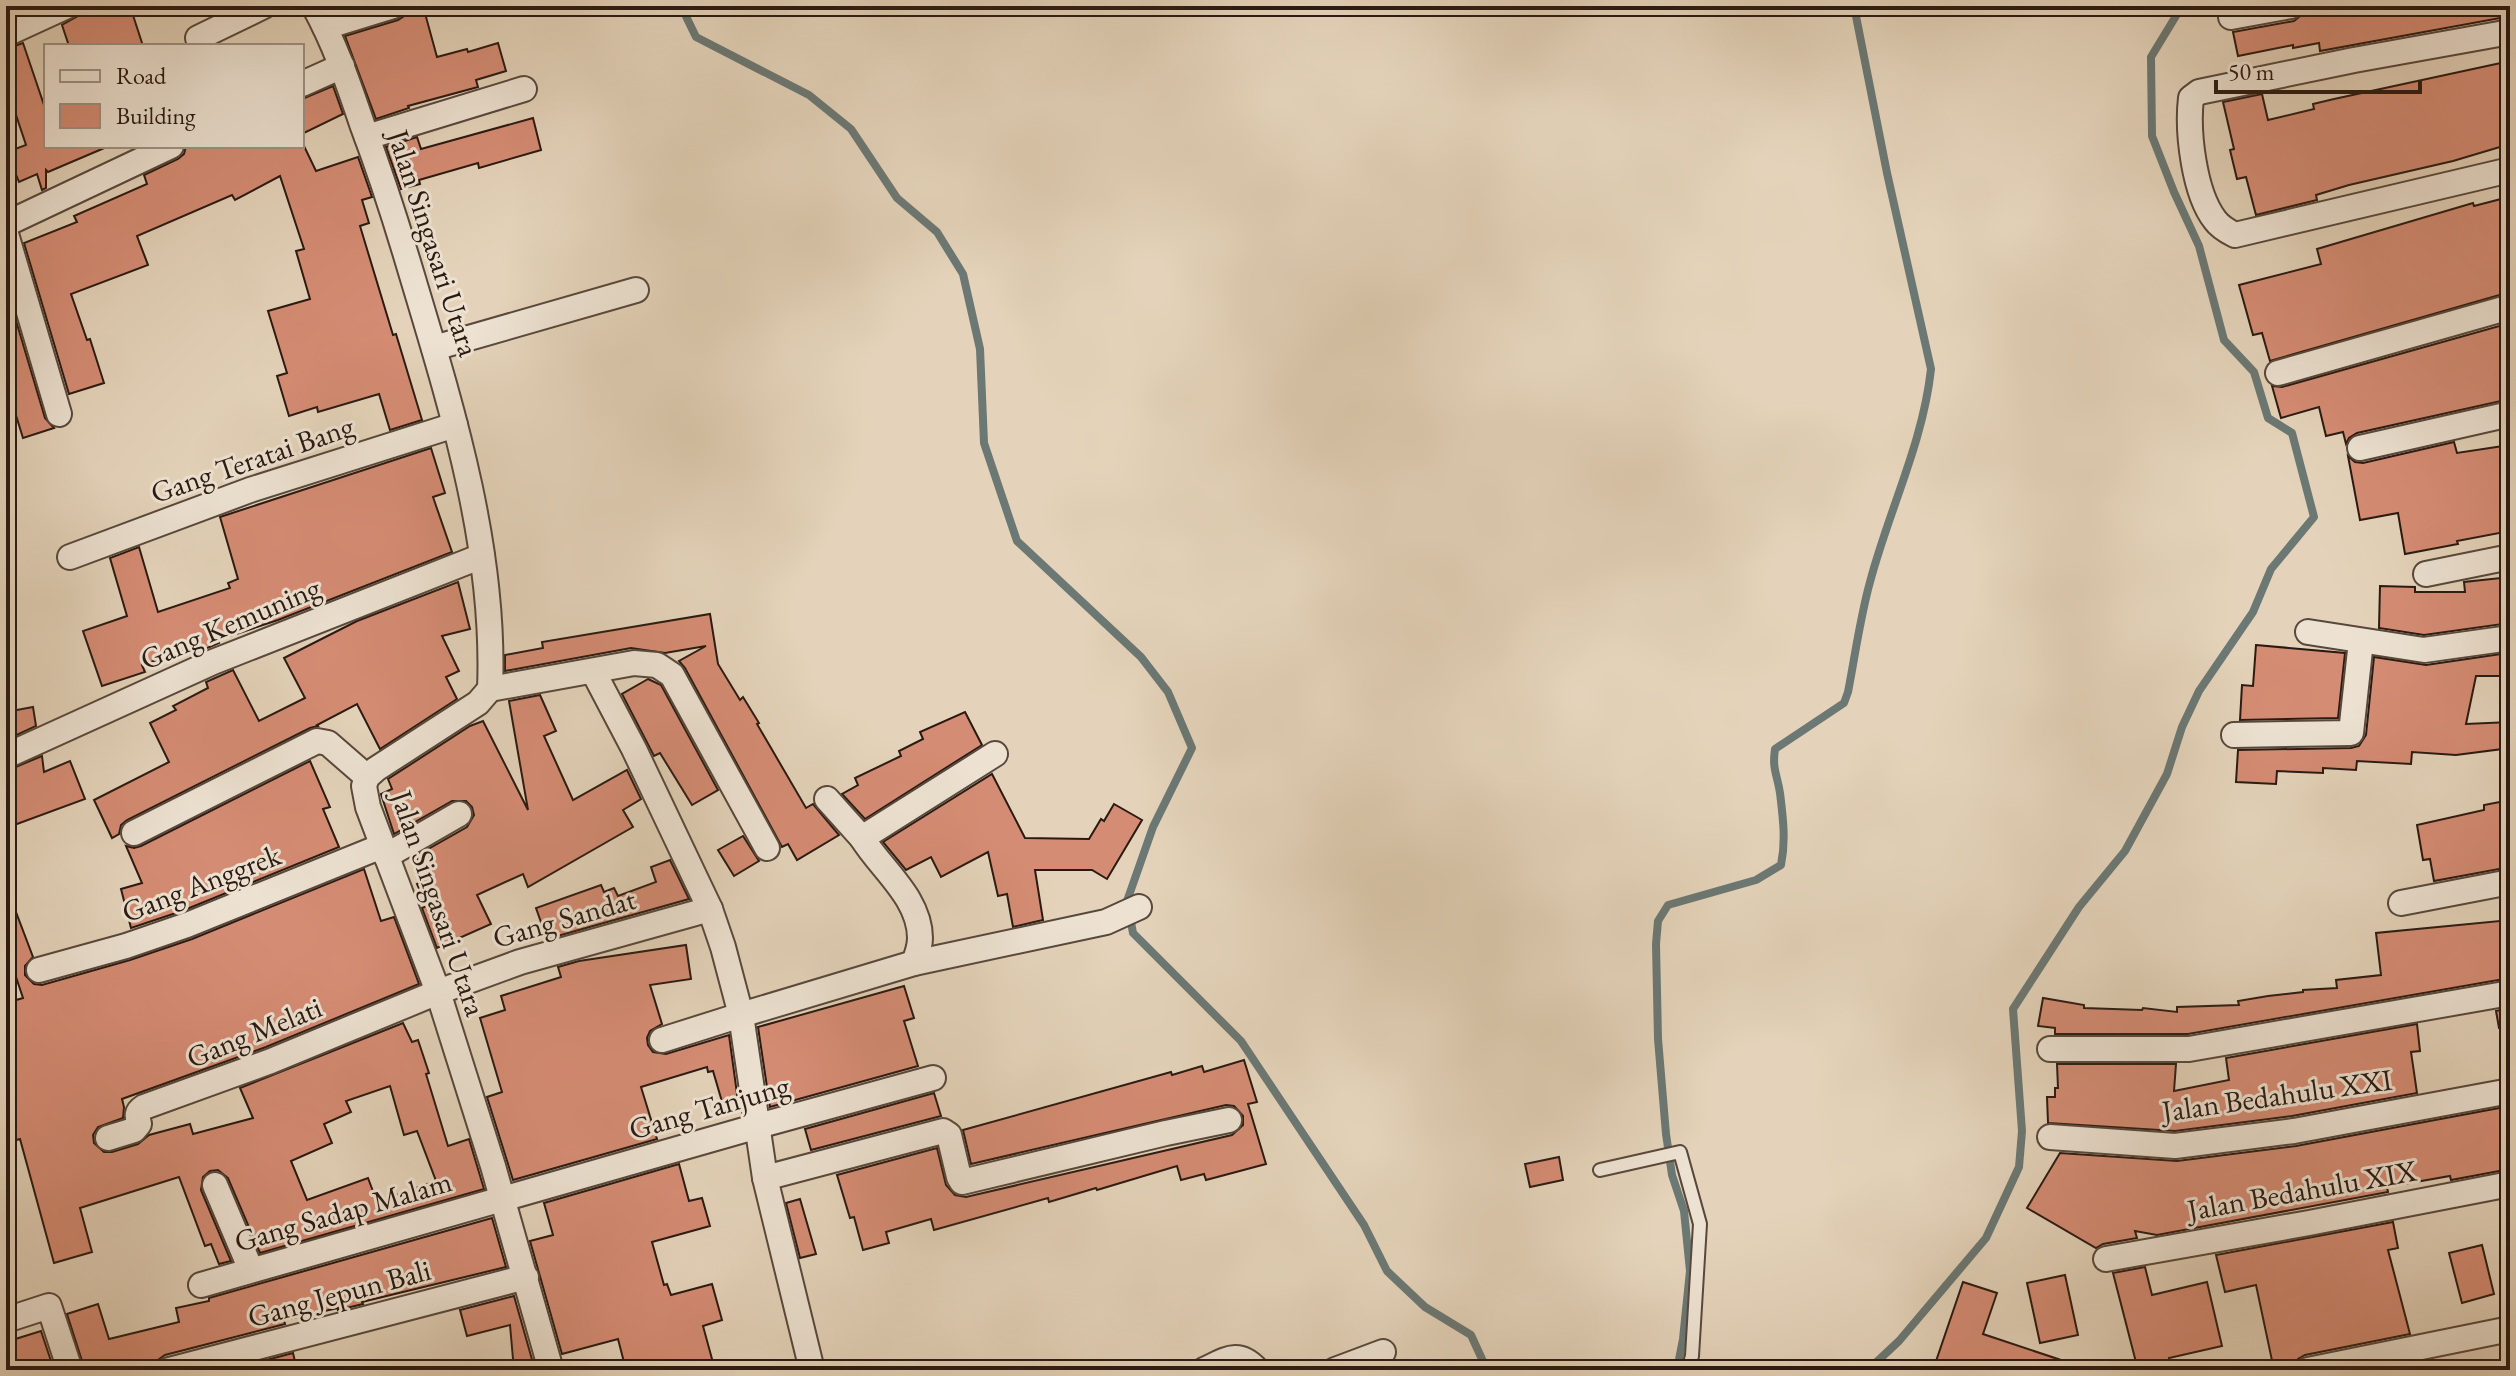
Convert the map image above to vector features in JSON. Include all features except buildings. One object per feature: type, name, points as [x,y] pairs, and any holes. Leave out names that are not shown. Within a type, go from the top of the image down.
[{"type":"street","points":[[6,34],[67,6]]},
{"type":"street","points":[[198,38],[264,6]]},
{"type":"street","points":[[320,16],[393,6]]},
{"type":"street","points":[[2231,17],[2291,6]]},
{"type":"street","name":"Jalan Singasari Utara","points":[[320,16],[342,66],[394,214],[455,425],[482,556],[490,653],[490,689],[478,703],[376,769],[367,777],[365,794],[438,992],[526,1277],[551,1370]]},
{"type":"street","points":[[2510,32],[2195,93],[2191,98],[2190,113],[2197,179],[2204,203],[2216,222],[2235,235],[2510,170]]},
{"type":"street","points":[[304,83],[342,66]]},
{"type":"street","points":[[367,137],[524,89]]},
{"type":"street","points":[[6,224],[167,148]]},
{"type":"street","points":[[6,234],[59,414]]},
{"type":"street","points":[[434,348],[636,290]]},
{"type":"street","points":[[2278,373],[2510,307]]},
{"type":"street","points":[[2360,448],[2510,414]]},
{"type":"street","name":"Gang Teratai Bang","points":[[70,557],[250,490],[455,425]]},
{"type":"street","name":"Gang Kemuning","points":[[6,756],[213,662],[482,556]]},
{"type":"street","points":[[2426,574],[2510,557]]},
{"type":"street","points":[[2308,632],[2424,650],[2510,638]]},
{"type":"street","points":[[2234,735],[2351,733],[2361,641]]},
{"type":"street","points":[[490,689],[634,663],[650,663],[672,675],[767,848]]},
{"type":"street","points":[[593,671],[710,909],[723,947],[741,1015],[765,1178],[812,1370]]},
{"type":"street","points":[[134,833],[317,741],[328,743],[367,777]]},
{"type":"street","points":[[862,838],[995,754]]},
{"type":"street","points":[[827,799],[891,875],[914,912],[921,942],[914,963]]},
{"type":"street","name":"Gang Anggrek","points":[[39,970],[187,925],[384,851],[459,814]]},
{"type":"street","points":[[2401,903],[2510,882]]},
{"type":"street","points":[[662,1040],[914,963],[1106,922],[1139,907]]},
{"type":"street","name":"Gang Sandat","points":[[438,992],[520,962],[710,909]]},
{"type":"street","name":"Gang Melati","points":[[108,1138],[134,1130],[139,1124],[139,1110],[144,1107],[271,1061],[438,992]]},
{"type":"street","points":[[2050,1049],[2189,1049],[2510,993]]},
{"type":"street","name":"Gang Tanjung","points":[[502,1199],[933,1078]]},
{"type":"street","name":"Jalan Bedahulu XXI","points":[[2050,1137],[2175,1146],[2294,1131],[2510,1091]]},
{"type":"street","points":[[765,1178],[943,1131],[949,1135],[962,1182],[1229,1120]]},
{"type":"street","name":"Jalan Bedahulu XIX","points":[[2106,1259],[2510,1184]]},
{"type":"street","points":[[215,1185],[251,1270]]},
{"type":"street","name":"Gang Sadap Malam","points":[[201,1285],[502,1199]]},
{"type":"street","name":"Gang Jepun Bali","points":[[169,1370],[526,1277]]},
{"type":"street","points":[[6,1320],[49,1306],[70,1370]]},
{"type":"street","points":[[2308,1370],[2510,1329]]},
{"type":"street","points":[[1335,1370],[1383,1352]]},
{"type":"street","points":[[1204,1370],[1236,1357],[1246,1360],[1257,1370]]},
{"type":"lane","points":[[1600,1170],[1680,1152],[1700,1224],[1692,1356],[1688,1370]]},
{"type":"waterway","points":[[681,6],[696,37],[809,95],[851,129],[897,198],[937,232],[963,274],[980,349],[984,443],[1017,541],[1141,657],[1168,692],[1192,748],[1153,827],[1127,901],[1133,933],[1241,1041],[1364,1225],[1387,1271],[1425,1307],[1471,1335],[1487,1370]]},
{"type":"waterway","points":[[1677,1370],[1690,1271],[1684,1211],[1672,1175],[1666,1134],[1658,1039],[1658,921],[1668,905],[1756,880],[1781,865],[1784,829],[1774,767],[1775,749],[1844,703],[1870,582],[1921,423],[1931,369],[1854,6]]},
{"type":"waterway","points":[[1868,1370],[1899,1341],[1986,1238],[2019,1167],[2022,1131],[2013,1009],[2079,907],[2125,851],[2167,774],[2182,727],[2199,691],[2253,612],[2271,569],[2314,517],[2292,433],[2268,418],[2254,372],[2224,340],[2199,246],[2152,136],[2151,57],[2182,6]]}]
